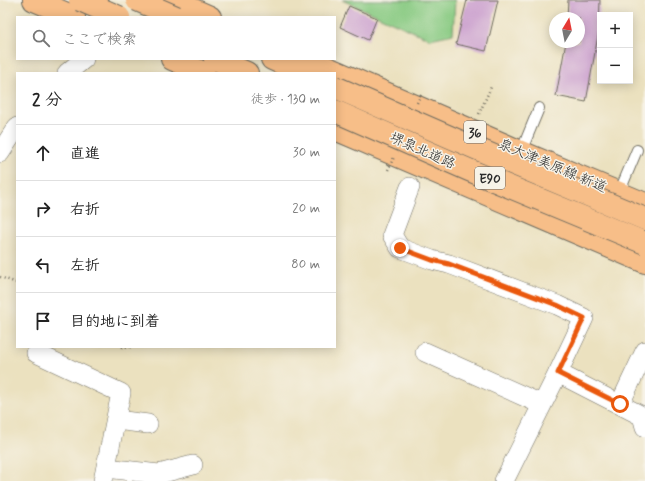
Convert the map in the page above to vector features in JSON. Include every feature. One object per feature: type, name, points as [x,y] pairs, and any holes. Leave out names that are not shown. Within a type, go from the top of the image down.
[{"type":"main road","points":[[34,0],[72,16]]},
{"type":"main road","points":[[80,0],[117,16]]},
{"type":"main road","points":[[120,16],[132,0]]},
{"type":"main road","points":[[137,0],[174,16]]},
{"type":"main road","points":[[157,16],[170,0],[208,16]]},
{"type":"main road","points":[[174,60],[202,72]]},
{"type":"main road","points":[[217,60],[245,72]]},
{"type":"main road","points":[[274,60],[302,72]]},
{"type":"main road","name":"泉大津美原線 新道","points":[[309,60],[645,204]]},
{"type":"main road","name":"堺泉北道路","points":[[336,87],[482,151],[645,218]]},
{"type":"main road","name":"堺泉北道路","points":[[336,111],[469,170],[645,243]]},
{"type":"main road","points":[[336,129],[645,262]]},
{"type":"street","points":[[68,72],[83,60]]},
{"type":"street","points":[[0,152],[16,128]]},
{"type":"street","points":[[410,187],[392,235],[400,248],[432,260],[449,264],[550,302],[584,318],[504,481]]},
{"type":"street","points":[[620,404],[645,351]]},
{"type":"street","points":[[425,352],[541,404]]},
{"type":"street","points":[[36,353],[121,394],[105,475],[160,474],[193,465]]},
{"type":"street","points":[[558,373],[642,416],[645,427]]},
{"type":"street","points":[[116,420],[148,424]]},
{"type":"lane","points":[[521,152],[539,108]]},
{"type":"lane","points":[[619,193],[637,150]]},
{"type":"path","points":[[480,111],[491,86]]},
{"type":"path","points":[[0,277],[16,283]]},
{"type":"green space","points":[[342,0],[455,0],[453,34],[430,39]]},
{"type":"building","points":[[467,0],[498,0],[486,51],[456,44]]},
{"type":"building","points":[[568,0],[600,0],[600,12],[597,12],[597,41],[586,102],[556,96],[565,48],[585,48],[585,12],[567,12]]},
{"type":"building","points":[[349,6],[377,18],[368,40],[340,27]]},
{"type":"route","points":[[400,248],[432,260],[449,264],[557,305],[584,318],[558,373],[620,404]]}]
